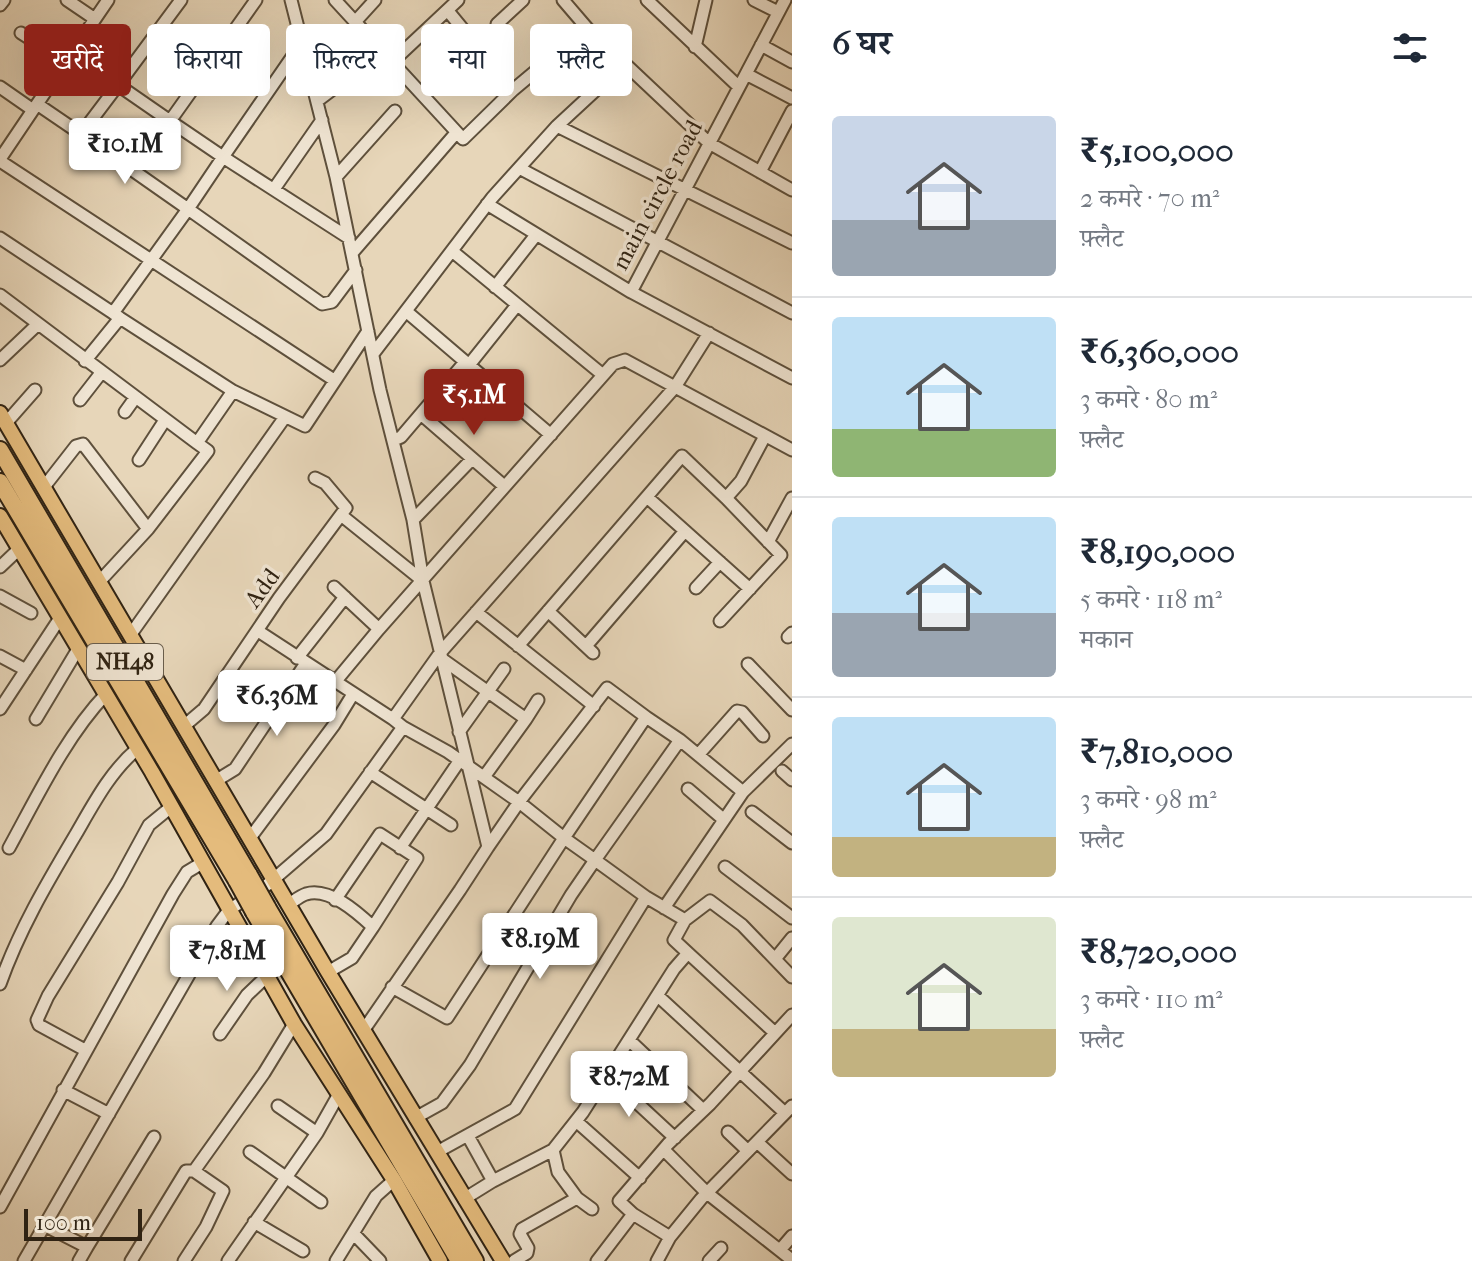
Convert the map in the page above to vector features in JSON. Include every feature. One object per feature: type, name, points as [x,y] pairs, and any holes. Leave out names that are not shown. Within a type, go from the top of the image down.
[{"type":"highway","name":"NH48","points":[[0,450],[459,1261]]},
{"type":"highway","name":"NH48","points":[[0,482],[243,878]]},
{"type":"highway","name":"NH48","points":[[260,910],[475,1261]]},
{"type":"main road","points":[[3,418],[328,972],[503,1261]]},
{"type":"main road","points":[[0,516],[106,694],[294,1024],[394,1180],[440,1261]]},
{"type":"street","points":[[0,5],[4,0]]},
{"type":"street","points":[[67,0],[95,19]]},
{"type":"street","points":[[92,24],[108,0]]},
{"type":"street","points":[[131,67],[181,0]]},
{"type":"street","points":[[291,0],[296,24]]},
{"type":"street","points":[[335,0],[355,22],[375,0]]},
{"type":"street","points":[[405,50],[458,0]]},
{"type":"street","points":[[497,24],[523,0]]},
{"type":"street","points":[[563,0],[584,24]]},
{"type":"street","points":[[695,47],[706,0]]},
{"type":"street","points":[[754,0],[778,12]]},
{"type":"street","points":[[170,121],[255,1]]},
{"type":"street","name":"main circle road","points":[[788,1],[778,12],[631,292],[792,378]]},
{"type":"street","points":[[651,2],[739,87]]},
{"type":"street","points":[[448,11],[459,24]]},
{"type":"street","points":[[761,45],[792,62]]},
{"type":"street","points":[[85,361],[286,66]]},
{"type":"street","points":[[632,70],[709,143],[792,190]]},
{"type":"street","points":[[746,74],[792,98]]},
{"type":"street","points":[[405,76],[463,139],[507,96]]},
{"type":"street","points":[[514,89],[530,76]]},
{"type":"street","points":[[0,87],[81,134],[322,304],[332,302],[356,270]]},
{"type":"street","points":[[131,94],[349,238]]},
{"type":"street","points":[[43,96],[0,160],[334,380]]},
{"type":"street","points":[[81,134],[110,96]]},
{"type":"street","points":[[316,96],[413,520],[423,581],[459,732],[463,762],[488,847]]},
{"type":"street","points":[[317,101],[324,96]]},
{"type":"street","points":[[373,354],[487,204],[557,126],[589,96]]},
{"type":"street","points":[[336,177],[395,111]]},
{"type":"street","points":[[760,172],[792,111]]},
{"type":"street","points":[[274,189],[322,120]]},
{"type":"street","points":[[557,126],[684,192],[792,243]]},
{"type":"street","points":[[353,252],[456,133]]},
{"type":"street","points":[[519,168],[792,313]]},
{"type":"street","points":[[487,204],[631,292]]},
{"type":"street","points":[[495,287],[536,235]]},
{"type":"street","points":[[0,238],[233,391],[305,426],[368,331]]},
{"type":"street","points":[[452,251],[603,375]]},
{"type":"street","points":[[0,295],[208,451],[148,529],[100,581]]},
{"type":"street","points":[[394,440],[401,437],[517,305]]},
{"type":"street","points":[[407,312],[551,435]]},
{"type":"street","points":[[0,360],[38,324]]},
{"type":"street","points":[[24,1261],[217,926],[229,910],[274,879],[326,834],[370,772],[441,656],[476,612],[675,387],[709,333]]},
{"type":"street","points":[[335,682],[613,364],[625,360],[765,436],[791,446]]},
{"type":"street","points":[[80,400],[101,373]]},
{"type":"street","points":[[3,418],[35,390]]},
{"type":"street","points":[[197,443],[233,391]]},
{"type":"street","points":[[125,412],[135,398]]},
{"type":"street","points":[[421,414],[504,486]]},
{"type":"street","points":[[131,634],[285,417]]},
{"type":"street","points":[[139,460],[165,420]]},
{"type":"street","points":[[726,498],[741,481],[765,436]]},
{"type":"street","points":[[44,487],[76,446],[83,444],[148,529]]},
{"type":"street","points":[[518,646],[682,456],[781,555],[720,621]]},
{"type":"street","points":[[413,520],[472,459]]},
{"type":"street","points":[[315,478],[325,483],[343,503],[346,508],[341,515],[423,581]]},
{"type":"street","points":[[647,497],[750,589]]},
{"type":"street","points":[[768,542],[792,498]]},
{"type":"street","name":"Add","points":[[184,726],[204,709],[341,515]]},
{"type":"street","points":[[548,611],[590,649],[685,531]]},
{"type":"street","points":[[0,567],[19,549]]},
{"type":"street","points":[[696,588],[720,562]]},
{"type":"street","points":[[334,587],[379,629]]},
{"type":"street","points":[[0,596],[31,613]]},
{"type":"street","points":[[217,780],[235,769],[345,597]]},
{"type":"street","points":[[476,612],[594,706]]},
{"type":"street","points":[[0,709],[60,618]]},
{"type":"street","points":[[258,631],[463,762],[646,897],[685,920]]},
{"type":"street","points":[[36,719],[78,649]]},
{"type":"street","points":[[0,656],[26,670]]},
{"type":"street","points":[[441,656],[526,719]]},
{"type":"street","points":[[748,664],[792,710]]},
{"type":"street","points":[[459,732],[504,669]]},
{"type":"street","points":[[363,1031],[519,802],[607,688],[680,740],[743,792]]},
{"type":"street","points":[[9,848],[50,774],[91,709],[106,694]]},
{"type":"street","points":[[250,838],[334,725],[353,694]]},
{"type":"street","points":[[484,777],[538,700]]},
{"type":"street","points":[[698,755],[737,711],[742,712],[763,736]]},
{"type":"street","points":[[392,987],[447,1018],[646,717]]},
{"type":"street","points":[[415,1118],[442,1103],[470,1065],[571,895],[680,740]]},
{"type":"street","points":[[664,908],[743,792],[792,744]]},
{"type":"street","points":[[0,984],[20,932],[62,856],[108,781],[137,749]]},
{"type":"street","points":[[400,848],[425,809],[463,762]]},
{"type":"street","points":[[782,771],[792,780]]},
{"type":"street","points":[[370,772],[451,825]]},
{"type":"street","points":[[688,789],[723,819]]},
{"type":"street","points":[[85,1050],[39,1025],[37,1020],[48,996],[149,825],[171,807]]},
{"type":"street","points":[[752,812],[792,843]]},
{"type":"street","points":[[328,972],[352,958],[417,858],[380,834],[335,900]]},
{"type":"street","points":[[0,1207],[187,872],[202,863]]},
{"type":"street","points":[[725,867],[792,918]]},
{"type":"street","points":[[289,904],[305,894],[323,893],[356,912],[373,927]]},
{"type":"street","points":[[437,1152],[515,1109],[646,897]]},
{"type":"street","points":[[774,1032],[674,940],[685,920],[710,901],[742,925],[792,977]]},
{"type":"street","points":[[775,959],[792,938]]},
{"type":"street","points":[[464,1199],[553,1150],[576,1121],[688,953]]},
{"type":"street","points":[[220,1034],[247,995],[267,976]]},
{"type":"street","points":[[657,1261],[670,1237],[707,1193],[788,1109],[739,1072],[658,996]]},
{"type":"street","points":[[670,1237],[633,1214],[619,1201],[792,1015]]},
{"type":"street","points":[[194,1171],[264,1073],[294,1024]]},
{"type":"street","points":[[629,1040],[703,1110]]},
{"type":"street","points":[[607,1075],[675,1138]]},
{"type":"street","points":[[63,1090],[109,1114]]},
{"type":"street","points":[[228,1261],[317,1133],[339,1094]]},
{"type":"street","points":[[278,1106],[317,1133]]},
{"type":"street","points":[[576,1121],[640,1178]]},
{"type":"street","points":[[728,1132],[792,1174]]},
{"type":"street","points":[[468,1136],[493,1181]]},
{"type":"street","points":[[79,1261],[154,1137]]},
{"type":"street","points":[[553,1150],[558,1172],[577,1198],[592,1209]]},
{"type":"street","points":[[664,1150],[707,1193],[792,1260]]},
{"type":"street","points":[[250,1152],[321,1202]]},
{"type":"street","points":[[131,1261],[186,1171],[194,1171],[223,1191],[206,1227],[184,1261]]},
{"type":"street","points":[[336,1261],[376,1196],[394,1180]]},
{"type":"street","points":[[514,1261],[527,1253],[528,1248],[520,1234],[522,1229],[577,1198]]},
{"type":"street","points":[[597,1261],[633,1214]]},
{"type":"street","points":[[254,1222],[303,1251]]},
{"type":"street","points":[[46,1226],[87,1247]]},
{"type":"street","points":[[354,1234],[380,1261]]},
{"type":"street","points":[[780,1250],[792,1236]]},
{"type":"street","points":[[709,1261],[721,1248]]}]
